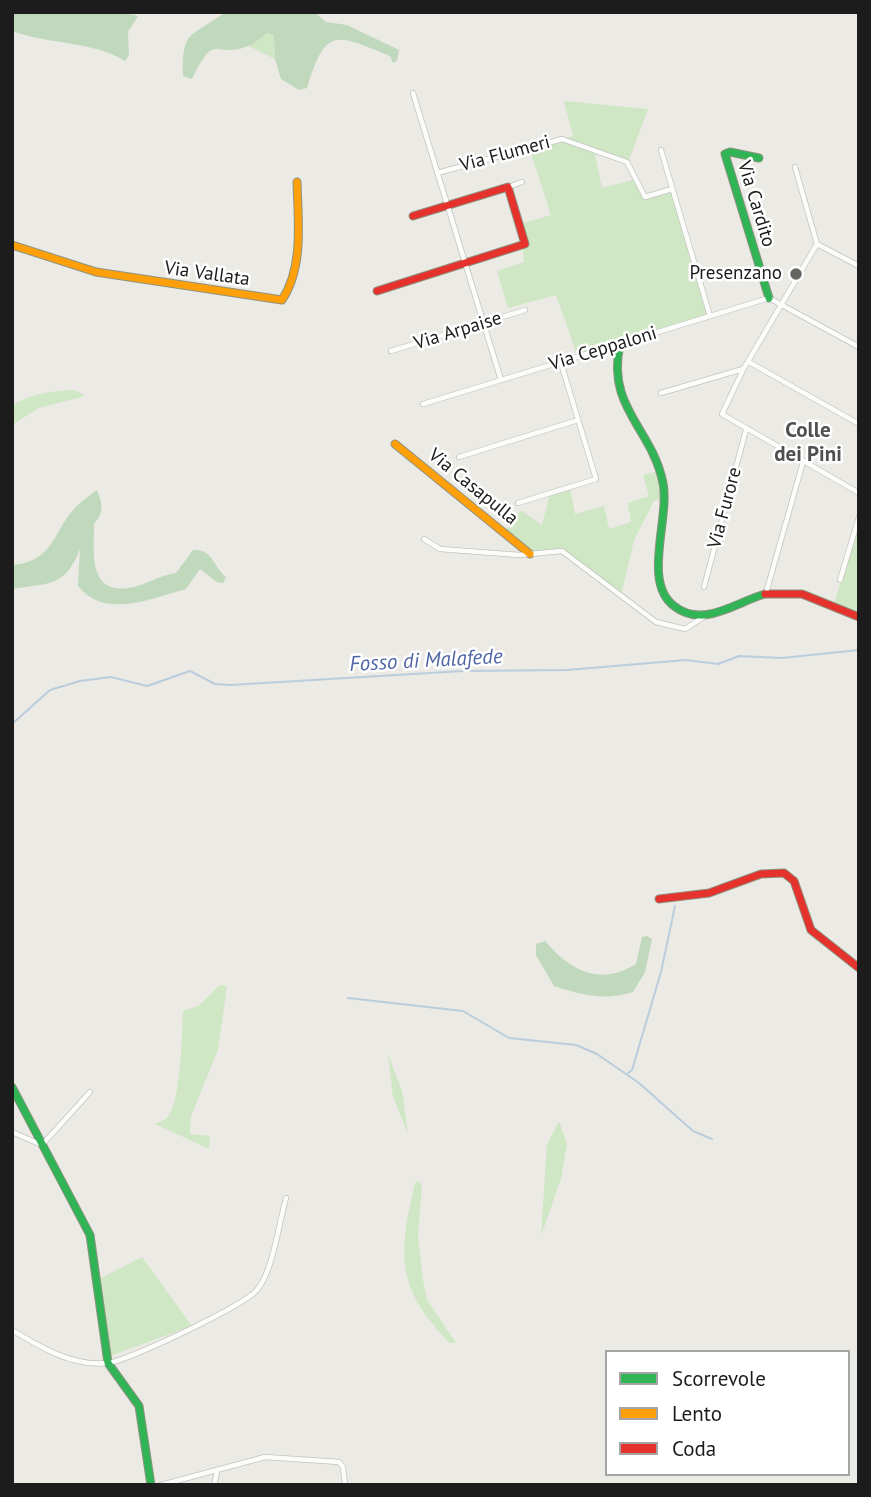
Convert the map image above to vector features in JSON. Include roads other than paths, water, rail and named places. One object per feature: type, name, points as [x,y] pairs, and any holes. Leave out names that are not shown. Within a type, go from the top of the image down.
[{"type":"street","points":[[413,93],[501,380]]},
{"type":"street","name":"Via Flumeri","points":[[437,173],[562,139],[627,162],[645,197],[673,189]]},
{"type":"street","points":[[661,150],[710,316]]},
{"type":"street","name":"Via Cardito","points":[[760,158],[730,152],[725,154],[769,298]]},
{"type":"street","points":[[794,167],[817,244],[859,266]]},
{"type":"street","points":[[413,216],[522,182]]},
{"type":"street","name":"Via Vallata","points":[[12,245],[96,272],[282,300],[287,295],[295,261],[297,183]]},
{"type":"street","points":[[377,291],[525,244],[508,187]]},
{"type":"street","points":[[817,244],[744,368],[722,414],[859,493]]},
{"type":"street","points":[[769,298],[859,348]]},
{"type":"street","name":"Via Ceppaloni","points":[[423,404],[769,298]]},
{"type":"street","name":"Via Arpaise","points":[[391,351],[524,310]]},
{"type":"street","points":[[620,344],[615,365],[619,394],[658,468],[664,487],[660,590],[677,609],[705,615],[766,593],[805,595],[859,617]]},
{"type":"street","points":[[749,362],[859,424]]},
{"type":"street","points":[[518,502],[596,479],[561,363]]},
{"type":"street","points":[[661,393],[744,368]]},
{"type":"street","points":[[459,457],[578,420]]},
{"type":"street","name":"Via Furore","points":[[704,587],[746,430]]},
{"type":"street","name":"Via Casapulla","points":[[395,443],[530,554]]},
{"type":"street","points":[[766,593],[803,463]]},
{"type":"street","points":[[840,580],[859,517]]},
{"type":"street","name":"Via Casapulla","points":[[424,539],[439,549],[530,554],[556,551],[565,553],[665,626],[685,629],[705,615]]},
{"type":"street","points":[[659,899],[697,895],[725,889],[752,877],[784,873],[794,881],[811,930],[859,968]]},
{"type":"street","points":[[12,1087],[90,1235],[108,1363],[139,1406],[151,1485]]},
{"type":"street","points":[[42,1145],[90,1092]]},
{"type":"street","points":[[12,1132],[42,1145]]},
{"type":"street","points":[[12,1330],[64,1357],[108,1363],[215,1318],[254,1293],[265,1276],[286,1198]]},
{"type":"street","points":[[161,1485],[260,1457],[296,1457],[340,1463],[345,1485]]},
{"type":"street","points":[[214,1485],[218,1471]]},
{"type":"waterway","name":"Fosso di Malafede","points":[[12,724],[50,690],[80,681],[111,677],[147,686],[190,671],[215,684],[230,685],[463,671],[567,670],[686,660],[718,664],[739,656],[782,658],[859,650]]},
{"type":"waterway","points":[[627,1074],[632,1070],[661,972],[675,906]]},
{"type":"waterway","points":[[348,998],[463,1011],[509,1038],[576,1045],[597,1054],[639,1083],[693,1131],[712,1139]]},
{"type":"place","name":"Presenzano","points":[[796,274]]},
{"type":"district","name":"Colle dei Pini","points":[[808,443]]}]
